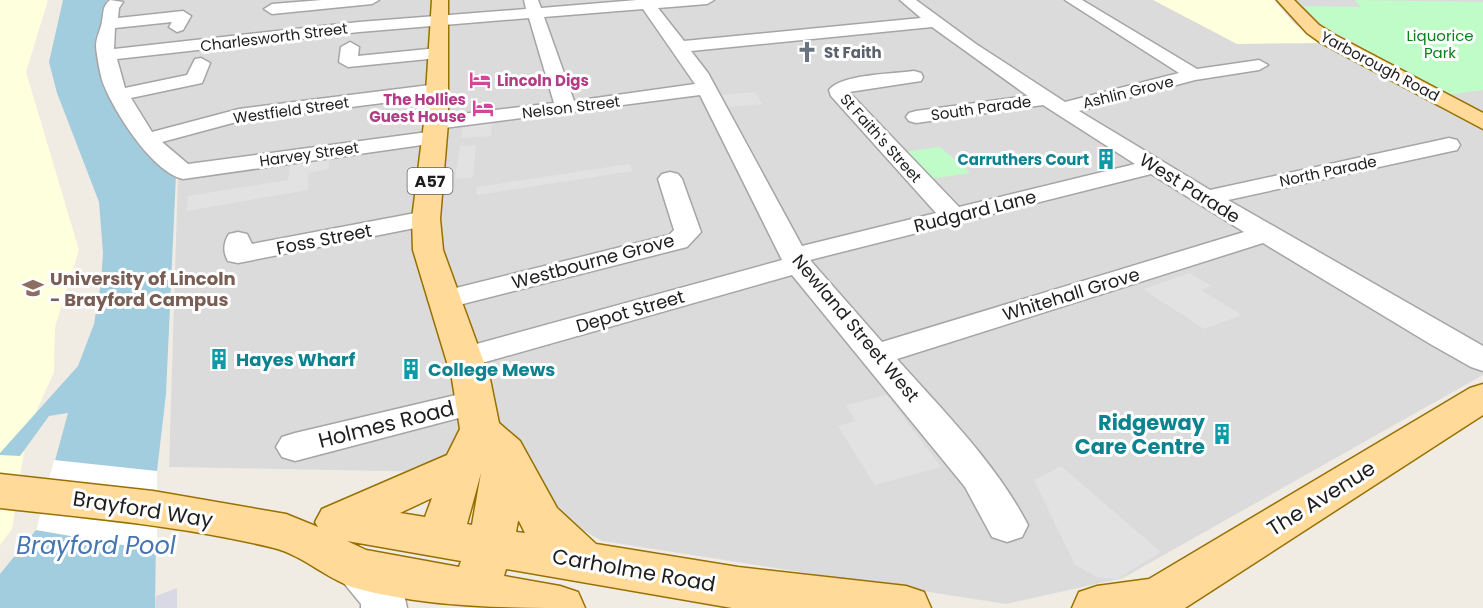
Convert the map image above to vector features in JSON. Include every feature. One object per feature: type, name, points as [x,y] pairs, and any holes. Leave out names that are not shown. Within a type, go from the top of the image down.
[{"type":"main road","name":"Yarborough Road","points":[[1285,0],[1313,29],[1328,39],[1483,122]]},
{"type":"main road","name":"A57","points":[[439,11],[438,90],[426,219],[428,250],[463,358],[481,437]]},
{"type":"main road","name":"The Avenue","points":[[1097,608],[1154,603],[1483,397]]},
{"type":"main road","points":[[286,532],[342,522],[481,437]]},
{"type":"main road","points":[[468,596],[439,538],[481,437]]},
{"type":"main road","points":[[468,596],[489,544],[498,513],[481,437]]},
{"type":"main road","points":[[481,437],[541,521],[583,562]]},
{"type":"main road","name":"Brayford Way","points":[[0,491],[83,498],[286,532]]},
{"type":"main road","name":"Carholme Road","points":[[342,522],[489,544],[738,588],[906,608]]},
{"type":"main road","points":[[286,532],[358,569],[468,596],[560,608]]},
{"type":"street","points":[[272,9],[372,0]]},
{"type":"street","points":[[359,27],[372,0]]},
{"type":"street","name":"Charlesworth Street","points":[[108,55],[359,27],[439,11],[707,0]]},
{"type":"street","name":"West Parade","points":[[908,0],[934,22],[1054,104],[1265,234],[1483,360]]},
{"type":"street","points":[[1072,0],[1194,75]]},
{"type":"street","points":[[116,2],[111,7],[110,24],[105,32],[105,51],[108,55],[112,82],[146,140]]},
{"type":"street","name":"Newland Street West","points":[[645,3],[699,73],[796,260],[979,477],[1007,525]]},
{"type":"street","points":[[533,7],[566,108]]},
{"type":"street","points":[[110,24],[183,16],[177,27]]},
{"type":"street","points":[[679,47],[934,22]]},
{"type":"street","points":[[347,63],[438,53]]},
{"type":"street","name":"Ashlin Grove","points":[[1054,104],[1194,75],[1259,65]]},
{"type":"street","points":[[118,95],[196,77]]},
{"type":"street","name":"St Faith's Street","points":[[914,77],[846,85],[838,90],[841,96],[952,216]]},
{"type":"street","name":"Nelson Street","points":[[435,130],[706,88]]},
{"type":"street","name":"Westfield Street","points":[[146,140],[239,115],[438,90]]},
{"type":"street","name":"South Parade","points":[[916,117],[1054,104]]},
{"type":"street","name":"Harvey Street","points":[[146,140],[183,172],[435,130]]},
{"type":"street","name":"North Parade","points":[[1206,198],[1449,145]]},
{"type":"street","name":"Rudgard Lane","points":[[796,260],[952,216],[1155,166]]},
{"type":"street","name":"Westbourne Grove","points":[[443,300],[678,241],[688,232],[670,179]]},
{"type":"street","name":"Foss Street","points":[[238,240],[238,255],[426,219]]},
{"type":"street","name":"Whitehall Grove","points":[[877,354],[1265,234]]},
{"type":"street","name":"Depot Street","points":[[463,358],[796,260]]},
{"type":"street","name":"Holmes Road","points":[[295,447],[481,437]]},
{"type":"street","points":[[358,569],[382,597],[384,608]]},
{"type":"shaded area","name":"University of Lincoln - Brayford Campus","points":[[0,0],[48,0],[26,72],[79,250],[55,327],[54,372],[27,432],[12,529],[0,545]]},
{"type":"shaded area","points":[[112,0],[1483,0],[1483,375],[1123,578],[1006,604],[602,541],[506,486],[439,472],[169,467],[178,173],[103,55]]},
{"type":"shaded area","points":[[1153,0],[1274,0],[1295,24],[1323,43],[1237,44]]},
{"type":"shaded area","points":[[755,92],[762,104],[729,107],[722,95]]},
{"type":"shaded area","points":[[492,120],[491,136],[461,138],[463,124]]},
{"type":"shaded area","points":[[476,145],[473,177],[455,179],[460,146]]},
{"type":"shaded area","points":[[329,159],[329,169],[308,173],[308,190],[187,211],[188,196],[288,180],[290,165]]},
{"type":"shaded area","points":[[629,164],[633,171],[477,195],[476,187]]},
{"type":"shaded area","points":[[1190,273],[1211,286],[1201,290],[1242,315],[1204,329],[1143,289]]},
{"type":"shaded area","points":[[887,395],[941,467],[875,485],[838,426],[856,421],[846,405]]},
{"type":"shaded area","points":[[1061,466],[1161,552],[1117,579],[1097,577],[1075,565],[1034,480]]},
{"type":"shaded area","points":[[177,588],[177,608],[155,608],[156,596]]},
{"type":"green space","name":"Liquorice Park","points":[[1355,0],[1483,2],[1483,90],[1448,95],[1368,54],[1357,44],[1324,27],[1303,6],[1361,7]]},
{"type":"green space","points":[[940,147],[970,173],[929,179],[903,152]]},
{"type":"water","name":"Brayford Pool","points":[[63,0],[107,0],[98,44],[176,175],[166,394],[157,471],[155,608],[0,608],[0,574],[36,530],[68,413],[49,416],[20,456],[0,455],[0,453],[78,366],[94,324],[101,282],[103,253],[99,202],[57,93],[49,62]]},
{"type":"pier","points":[[54,460],[157,471],[157,551],[36,530]]},
{"type":"place","name":"St Faith","points":[[807,52]]},
{"type":"place","name":"Lincoln Digs","points":[[480,80]]},
{"type":"place","name":"The Hollies Guest House","points":[[483,108]]},
{"type":"place","name":"Carruthers Court","points":[[1106,159]]},
{"type":"place","name":"University of Lincoln - Brayford Campus","points":[[33,288]]},
{"type":"place","name":"Hayes Wharf","points":[[219,359]]},
{"type":"place","name":"College Mews","points":[[411,369]]},
{"type":"place","name":"Ridgeway Care Centre","points":[[1222,434]]}]
